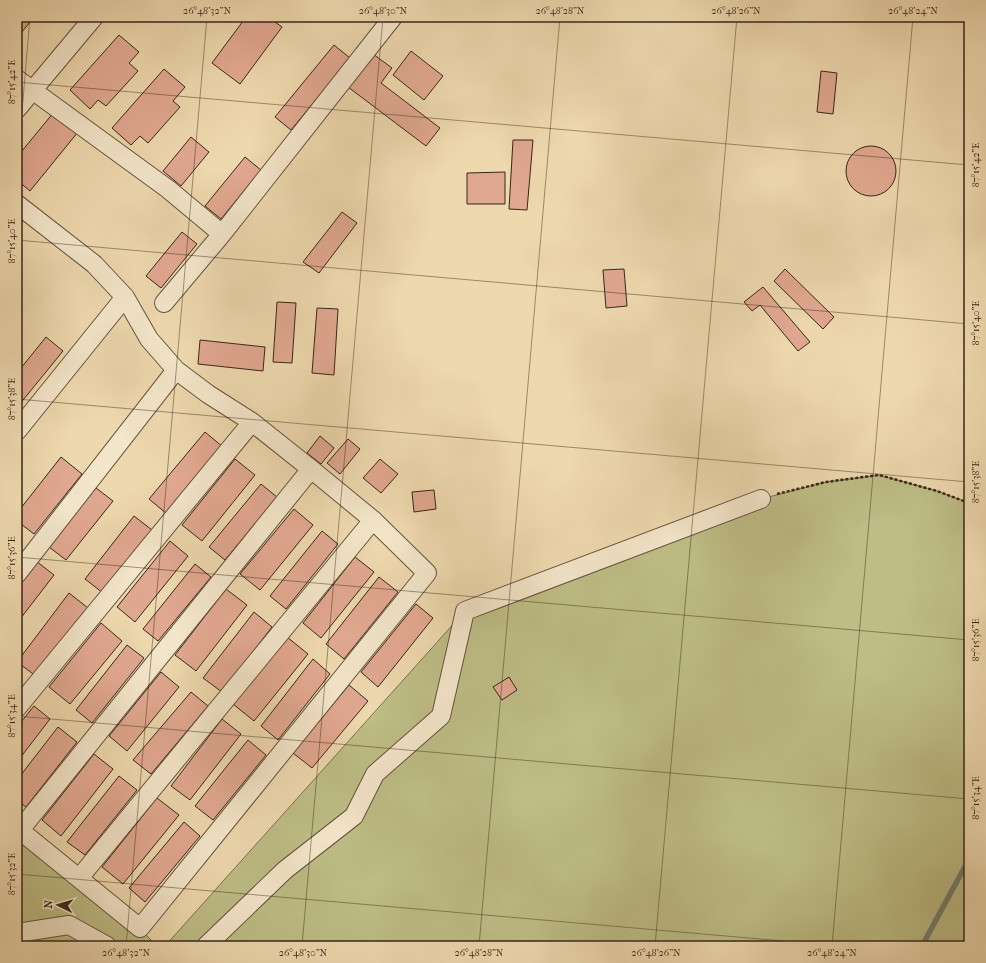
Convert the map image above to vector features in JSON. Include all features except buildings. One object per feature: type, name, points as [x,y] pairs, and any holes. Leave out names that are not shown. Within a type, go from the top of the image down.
[{"type":"street","points":[[17,109],[94,17]]},
{"type":"street","points":[[164,303],[222,234],[393,17]]},
{"type":"street","points":[[17,79],[168,189],[222,234]]},
{"type":"street","points":[[17,204],[94,264],[125,297],[148,339],[176,370],[208,394],[252,422],[311,469],[373,520],[428,572],[140,928],[80,877],[19,829],[311,469]]},
{"type":"street","points":[[17,431],[125,297]]},
{"type":"street","points":[[17,574],[176,370]]},
{"type":"street","points":[[17,708],[252,422]]},
{"type":"street","points":[[206,946],[285,870],[354,816],[375,774],[441,716],[465,611],[761,498]]},
{"type":"street","points":[[80,877],[373,520]]},
{"type":"street","points":[[17,934],[69,925],[107,946]]},
{"type":"path","points":[[761,498],[826,482],[879,475],[937,491],[969,503]]},
{"type":"shaded area","points":[[879,475],[937,491],[969,503],[969,946],[165,946],[465,611],[761,499],[826,482]]},
{"type":"shaded area","points":[[17,828],[136,925],[157,946],[17,946]]},
{"type":"waterway","points":[[922,946],[969,859]]}]
